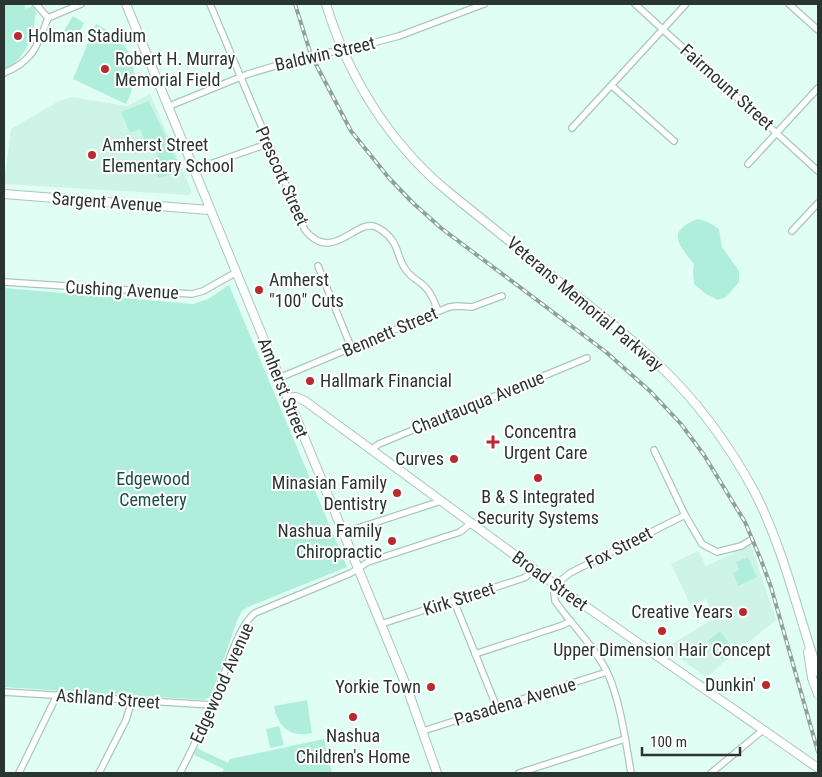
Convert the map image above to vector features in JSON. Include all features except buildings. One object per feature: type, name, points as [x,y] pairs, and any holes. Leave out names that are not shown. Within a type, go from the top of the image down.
[{"type":"main road","name":"Amherst Street","points":[[126,4],[209,210],[381,624],[423,731],[437,773]]},
{"type":"main road","name":"Veterans Memorial Parkway","points":[[326,4],[340,44],[359,84],[386,125],[412,157],[450,193],[645,352],[683,390],[713,427],[741,469],[771,528],[789,576],[818,672]]},
{"type":"main road","name":"Sargent Avenue","points":[[4,194],[209,210]]},
{"type":"main road","name":"Broad Street","points":[[287,398],[296,397],[306,401],[556,586],[817,766]]},
{"type":"main road","name":"Veterans Memorial Parkway","points":[[805,632],[811,673],[818,694]]},
{"type":"street","points":[[36,4],[48,18]]},
{"type":"street","points":[[4,73],[16,68],[27,60],[38,44],[48,18],[81,4]]},
{"type":"street","name":"Prescott Street","points":[[210,4],[300,222],[307,233],[318,240],[327,242],[341,240],[366,226],[379,228],[392,239],[405,269],[429,291],[438,311]]},
{"type":"street","name":"Baldwin Street","points":[[167,107],[271,66],[361,46],[408,33],[484,4]]},
{"type":"street","name":"Fairmount Street","points":[[635,4],[818,171]]},
{"type":"street","points":[[572,128],[686,4]]},
{"type":"street","points":[[789,4],[818,30]]},
{"type":"street","points":[[612,86],[674,141]]},
{"type":"street","points":[[748,164],[818,88]]},
{"type":"street","points":[[194,170],[267,144]]},
{"type":"street","points":[[792,231],[818,203]]},
{"type":"street","points":[[318,266],[351,348]]},
{"type":"street","name":"Cushing Avenue","points":[[4,282],[192,294],[202,291],[235,273]]},
{"type":"street","name":"Bennett Street","points":[[279,378],[438,311],[454,306],[472,307],[502,296]]},
{"type":"street","name":"Chautauqua Avenue","points":[[371,450],[378,444],[587,358]]},
{"type":"street","points":[[654,450],[685,516],[702,544],[709,550],[717,552],[749,541]]},
{"type":"street","points":[[343,533],[441,501]]},
{"type":"street","name":"Fox Street","points":[[556,586],[570,573],[685,516]]},
{"type":"street","name":"Edgewood Avenue","points":[[180,773],[212,706],[240,633],[251,616],[368,562],[464,530],[471,523]]},
{"type":"street","name":"Kirk Street","points":[[381,624],[524,578],[535,570]]},
{"type":"street","points":[[556,586],[553,594],[554,599],[590,645],[607,672],[625,739],[631,773]]},
{"type":"street","points":[[454,601],[497,708]]},
{"type":"street","points":[[475,654],[571,621]]},
{"type":"street","name":"Pasadena Avenue","points":[[423,731],[607,672]]},
{"type":"street","name":"Ashland Street","points":[[4,692],[212,706]]},
{"type":"street","points":[[19,773],[57,696]]},
{"type":"street","points":[[99,773],[126,720],[132,700]]},
{"type":"street","points":[[711,773],[763,730]]},
{"type":"street","points":[[519,773],[625,739]]},
{"type":"shaded area","name":"Amherst Street Elementary School","points":[[150,94],[192,192],[189,195],[4,184],[11,129],[59,101],[72,97],[127,106]]},
{"type":"shaded area","name":"Creative Years","points":[[751,545],[776,620],[706,677],[665,648],[715,618],[706,599],[691,606],[671,564],[698,551],[706,566]]},
{"type":"green space","name":"Holman Stadium","points":[[4,4],[24,4],[26,9],[33,5],[37,14],[35,15],[32,36],[26,48],[14,65],[4,69]]},
{"type":"green space","points":[[73,16],[84,23],[74,41],[62,34]]},
{"type":"green space","name":"Robert H. Murray Memorial Field","points":[[96,24],[118,38],[130,57],[134,79],[126,104],[73,79]]},
{"type":"green space","points":[[149,101],[182,171],[158,178],[150,165],[157,158],[155,142],[147,146],[140,129],[130,133],[121,112]]},
{"type":"green space","points":[[698,219],[708,222],[719,229],[722,247],[739,271],[739,282],[726,297],[718,300],[706,294],[694,284],[694,264],[680,245],[678,239],[681,228]]},
{"type":"green space","name":"Edgewood Cemetery","points":[[229,285],[347,567],[242,611],[211,696],[205,700],[4,687],[4,288],[193,304],[208,299]]},
{"type":"green space","points":[[748,557],[757,577],[738,586],[733,573],[739,570],[736,562]]},
{"type":"green space","points":[[720,631],[734,650],[722,659],[708,641]]},
{"type":"green space","points":[[307,700],[312,733],[297,734],[286,729],[279,720],[274,706]]},
{"type":"green space","points":[[279,726],[284,745],[270,748],[266,729]]},
{"type":"green space","points":[[324,739],[332,773],[222,773],[224,769],[194,755],[197,748],[228,763],[230,759]]},
{"type":"railway","points":[[295,4],[311,55],[351,131],[389,178],[441,228],[606,352],[651,392],[681,424],[704,455],[745,522],[761,560],[771,587],[818,752]]},
{"type":"place","name":"Holman Stadium","points":[[18,36]]},
{"type":"place","name":"Robert H. Murray Memorial Field","points":[[105,69]]},
{"type":"place","name":"Amherst Street Elementary School","points":[[92,155]]},
{"type":"place","name":"Amherst \"100\" Cuts","points":[[259,290]]},
{"type":"place","name":"Hallmark Financial","points":[[310,381]]},
{"type":"place","name":"Concentra Urgent Care","points":[[493,442]]},
{"type":"place","name":"Curves","points":[[454,459]]},
{"type":"place","name":"B & S Integrated Security Systems","points":[[538,478]]},
{"type":"place","name":"Minasian Family Dentistry","points":[[397,493]]},
{"type":"place","name":"Nashua Family Chiropractic","points":[[392,541]]},
{"type":"place","name":"Creative Years","points":[[743,612]]},
{"type":"place","name":"Upper Dimension Hair Concept","points":[[662,631]]},
{"type":"place","name":"Dunkin'","points":[[766,685]]},
{"type":"place","name":"Yorkie Town","points":[[431,687]]},
{"type":"place","name":"Nashua Children's Home","points":[[353,717]]}]
